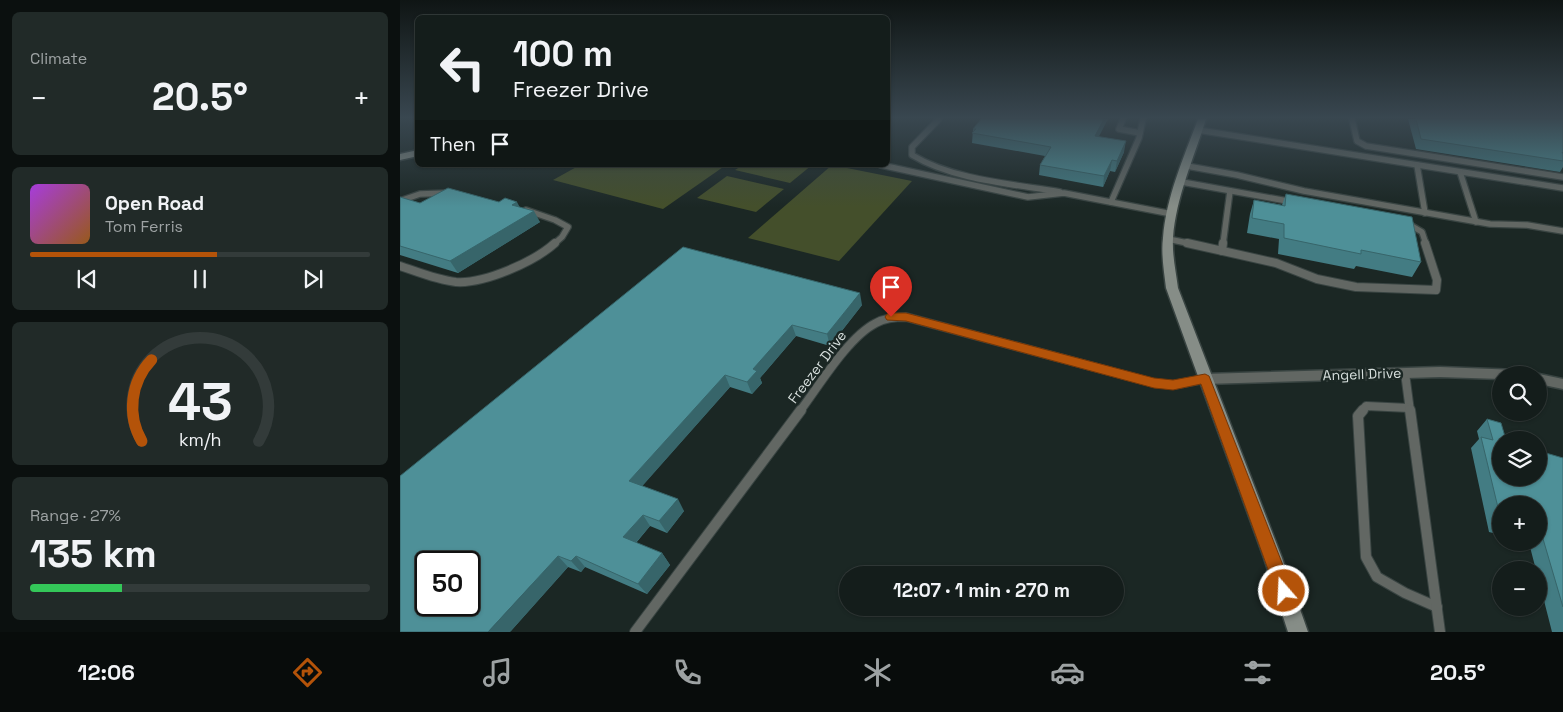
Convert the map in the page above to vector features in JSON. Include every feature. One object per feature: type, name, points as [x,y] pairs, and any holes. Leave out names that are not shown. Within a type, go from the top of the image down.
[{"type":"main road","points":[[1192,148],[1172,214],[1168,239],[1168,260],[1172,288],[1273,558],[1298,632]]},
{"type":"main road","points":[[400,157],[415,154]]},
{"type":"street","name":"Angell Drive","points":[[1205,379],[1440,372],[1492,374]]},
{"type":"street","points":[[1547,381],[1563,384]]},
{"type":"lane","points":[[912,148],[912,155],[918,161],[944,169],[1172,214]]},
{"type":"lane","points":[[1111,202],[1133,148]]},
{"type":"lane","points":[[1330,148],[1417,165],[1563,188]]},
{"type":"lane","points":[[1382,148],[1563,177]]},
{"type":"lane","points":[[1417,165],[1425,213]]},
{"type":"lane","points":[[1187,166],[1476,222],[1527,225],[1563,231]]},
{"type":"lane","points":[[890,167],[1028,197],[1064,193]]},
{"type":"lane","points":[[1460,172],[1476,222]]},
{"type":"lane","points":[[1182,182],[1301,203]]},
{"type":"lane","points":[[1222,251],[1230,191]]},
{"type":"lane","points":[[400,201],[420,194],[454,193]]},
{"type":"lane","points":[[400,266],[458,283],[472,281],[512,269],[559,242],[566,234],[568,227],[555,220],[521,209]]},
{"type":"lane","points":[[1168,239],[1276,263],[1317,279],[1356,287],[1436,290],[1437,280],[1422,232],[1407,223],[1398,221]]},
{"type":"lane","name":"Freezer Drive","points":[[635,632],[851,343],[864,330],[878,321],[891,317],[906,317],[1154,383],[1173,385],[1205,379]]},
{"type":"lane","points":[[1405,373],[1440,632]]},
{"type":"lane","points":[[1409,408],[1366,406],[1358,416],[1366,557],[1377,577],[1404,593],[1437,607]]},
{"type":"green space","points":[[576,167],[723,167],[663,209],[553,180]]},
{"type":"green space","points":[[740,167],[810,167],[790,183],[735,170]]},
{"type":"green space","points":[[830,167],[842,167],[912,181],[839,261],[748,238]]},
{"type":"green space","points":[[727,176],[784,189],[756,212],[697,198]]},
{"type":"building","points":[[1050,148],[1123,148],[1117,161],[1112,160],[1104,176],[1040,165]]},
{"type":"building","points":[[1482,148],[1563,148],[1563,161]]},
{"type":"building","points":[[448,188],[499,202],[505,198],[517,202],[512,205],[534,211],[450,261],[400,246],[400,197],[420,203]]},
{"type":"building","points":[[1286,194],[1412,217],[1421,262],[1361,250],[1361,254],[1284,238],[1284,224],[1252,218],[1254,200],[1285,206]]},
{"type":"building","points":[[683,247],[860,293],[827,334],[792,325],[753,369],[757,371],[747,382],[725,375],[629,481],[678,499],[659,521],[643,515],[623,537],[662,553],[638,584],[576,556],[571,561],[558,556],[488,632],[400,632],[400,476]]},
{"type":"building","points":[[1487,419],[1501,423],[1503,431],[1492,431],[1492,436]]},
{"type":"building","points":[[1481,437],[1492,440],[1492,483]]},
{"type":"building","points":[[1547,453],[1563,458],[1563,607],[1547,551],[1547,496],[1495,496],[1493,486],[1547,486]]},
{"type":"route","points":[[891,317],[906,317],[1154,383],[1173,385],[1205,379],[1284,591]]}]
